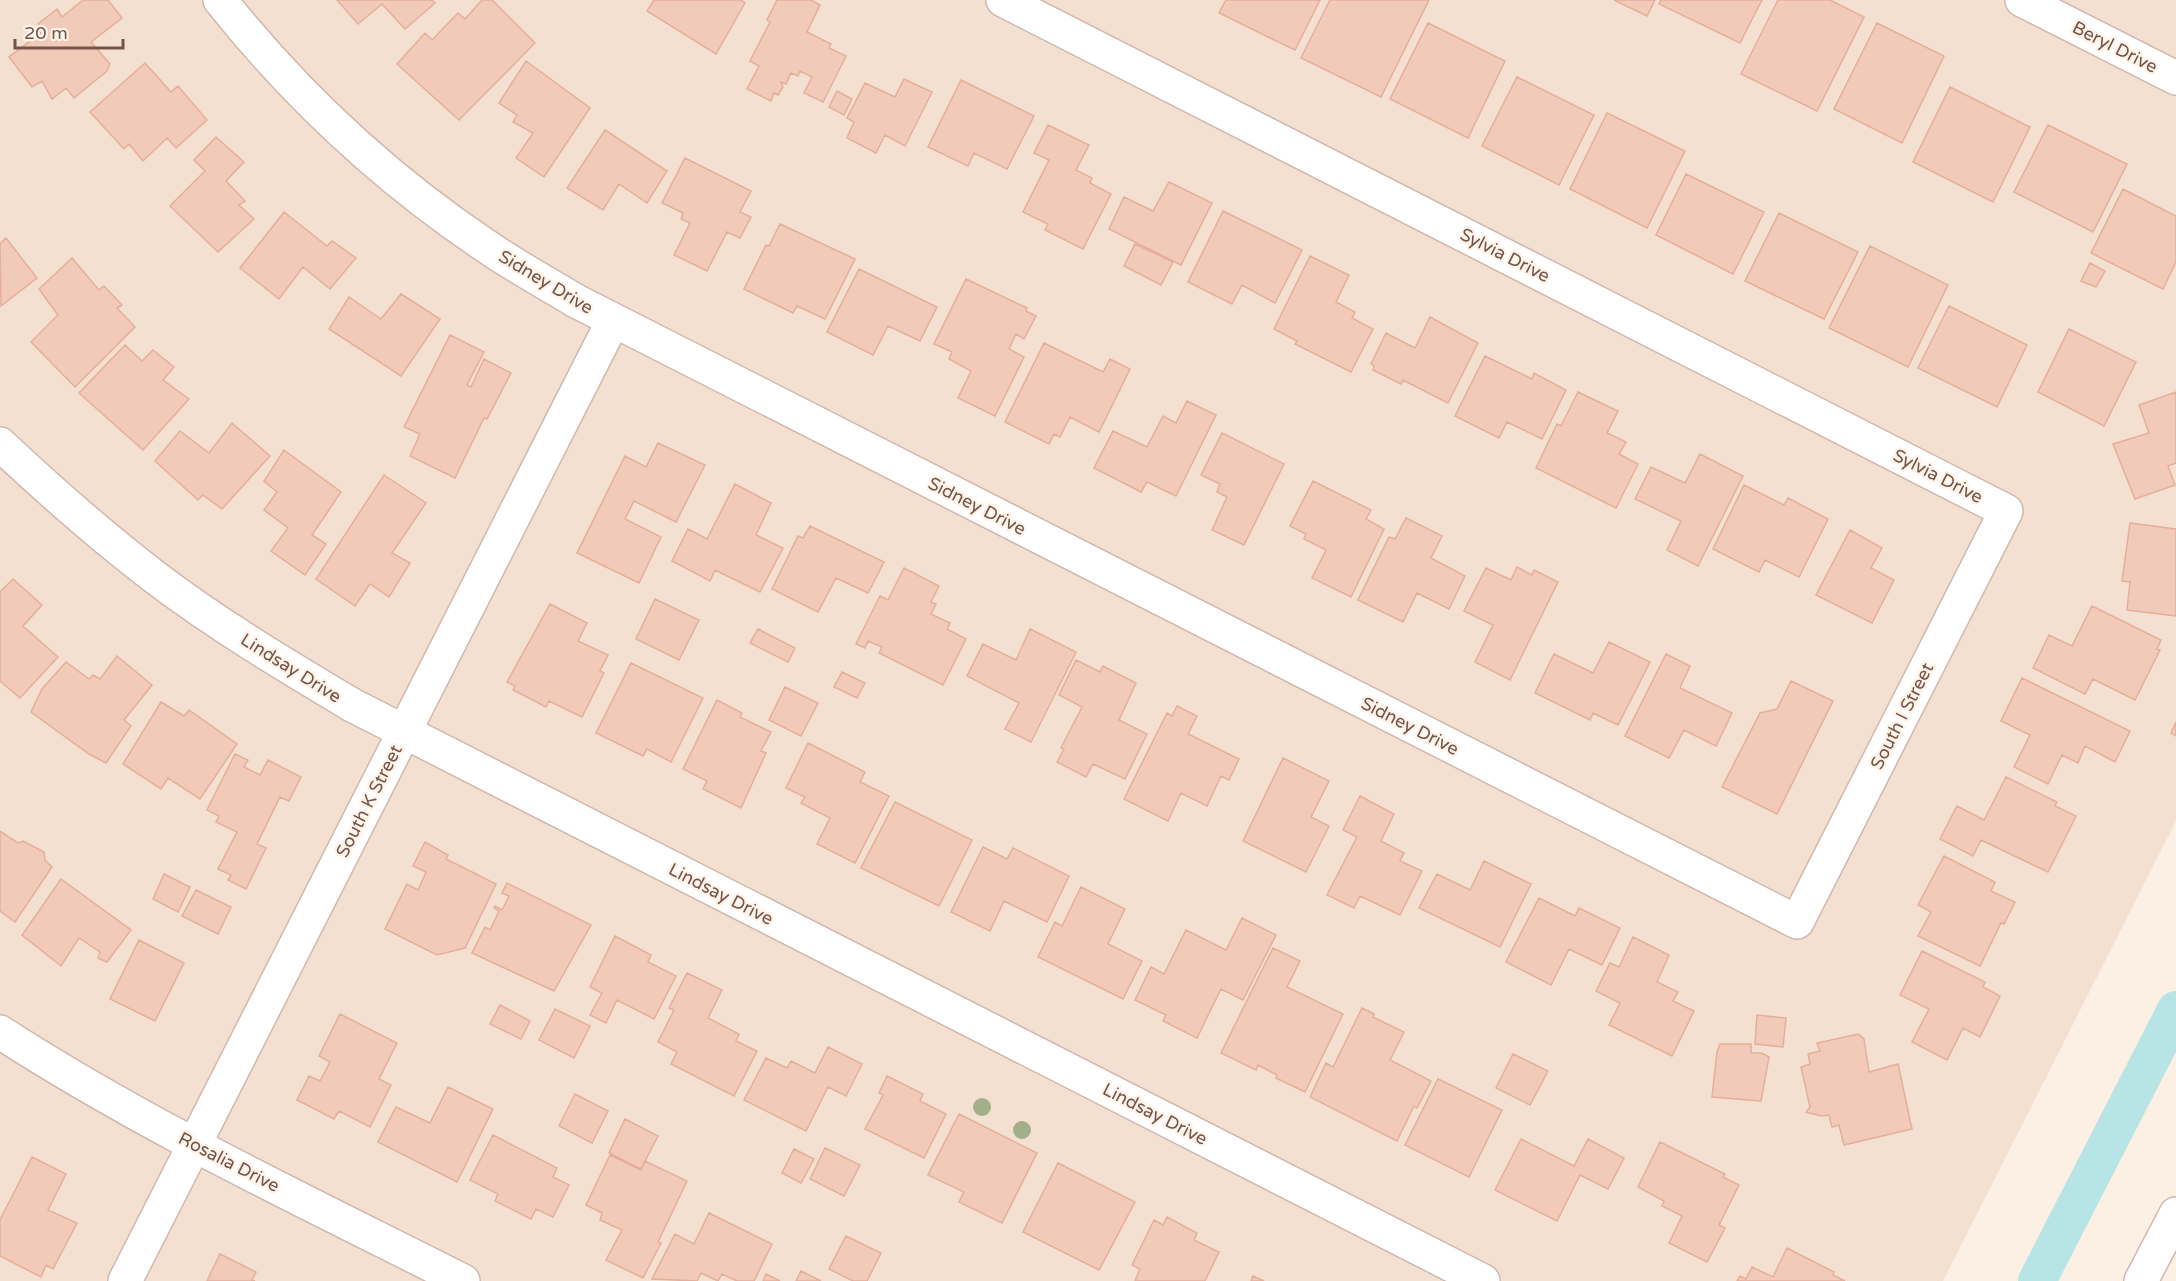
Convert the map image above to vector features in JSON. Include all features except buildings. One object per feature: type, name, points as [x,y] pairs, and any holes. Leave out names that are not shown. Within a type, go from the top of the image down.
[{"type":"street","name":"Sidney Drive","points":[[220,0],[250,38],[323,115],[401,184],[486,246],[613,321],[1797,922]]},
{"type":"street","name":"Sylvia Drive","points":[[1003,0],[2006,511]]},
{"type":"street","name":"Beryl Drive","points":[[2022,0],[2176,78]]},
{"type":"street","name":"South K Street","points":[[125,1281],[613,321]]},
{"type":"street","name":"Lindsay Drive","points":[[0,444],[67,506],[157,579],[253,646],[404,733],[1483,1281]]},
{"type":"street","name":"South I Street","points":[[1797,922],[2006,511]]},
{"type":"street","name":"Rosalia Drive","points":[[0,1032],[96,1091],[464,1281]]},
{"type":"street","points":[[2141,1281],[2176,1214]]},
{"type":"shaded area","points":[[0,0],[2176,0],[2176,821],[1943,1281],[0,1281]]},
{"type":"waterway","points":[[2037,1281],[2176,1010]]}]
